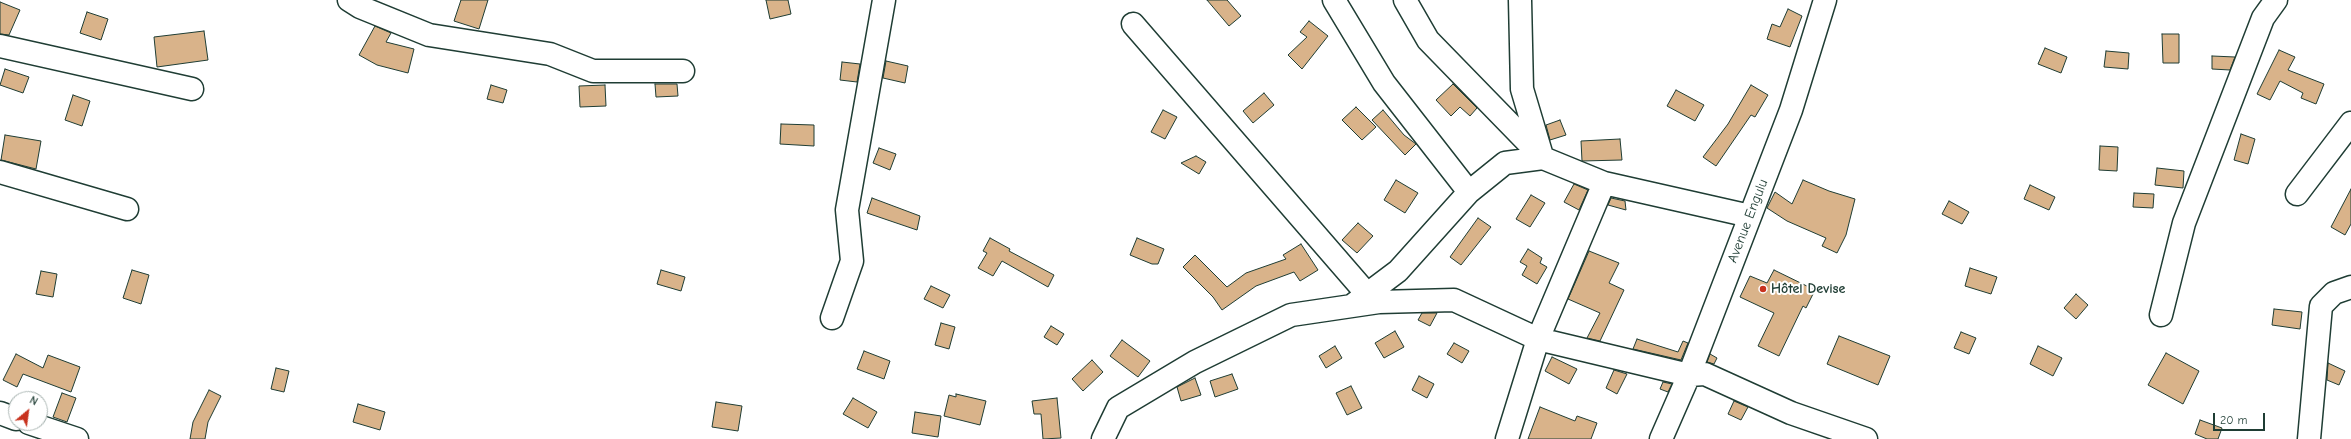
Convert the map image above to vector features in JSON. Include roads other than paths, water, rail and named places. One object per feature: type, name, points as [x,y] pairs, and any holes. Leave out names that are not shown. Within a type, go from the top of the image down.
[{"type":"street","points":[[349,0],[360,7],[429,35],[550,54],[594,70],[683,71]]},
{"type":"street","points":[[832,318],[852,261],[847,210],[884,0]]},
{"type":"street","points":[[1334,0],[1384,83],[1469,192]]},
{"type":"street","points":[[1406,0],[1428,40],[1543,158],[1604,183],[1750,216]]},
{"type":"street","points":[[1520,0],[1522,89],[1543,158]]},
{"type":"street","name":"Avenue Engulu","points":[[1661,439],[1689,375],[1791,110],[1825,0]]},
{"type":"street","points":[[2161,315],[2184,223],[2263,18],[2276,0]]},
{"type":"street","points":[[1133,24],[1359,300]]},
{"type":"street","points":[[0,46],[192,89]]},
{"type":"street","points":[[2297,194],[2351,123]]},
{"type":"street","points":[[1359,300],[1398,271],[1469,192],[1505,163],[1543,158]]},
{"type":"street","points":[[0,172],[127,209]]},
{"type":"street","points":[[1507,439],[1538,339],[1604,183]]},
{"type":"street","points":[[2309,439],[2321,306],[2334,293],[2351,287]]},
{"type":"street","points":[[1103,439],[1118,408],[1195,362],[1291,315],[1359,300],[1379,302],[1454,300],[1538,339],[1689,375],[1705,374],[1791,413],[1866,439]]},
{"type":"street","points":[[48,429],[76,439]]},
{"type":"place","name":"Hôtel Devise","points":[[1763,289]]}]
